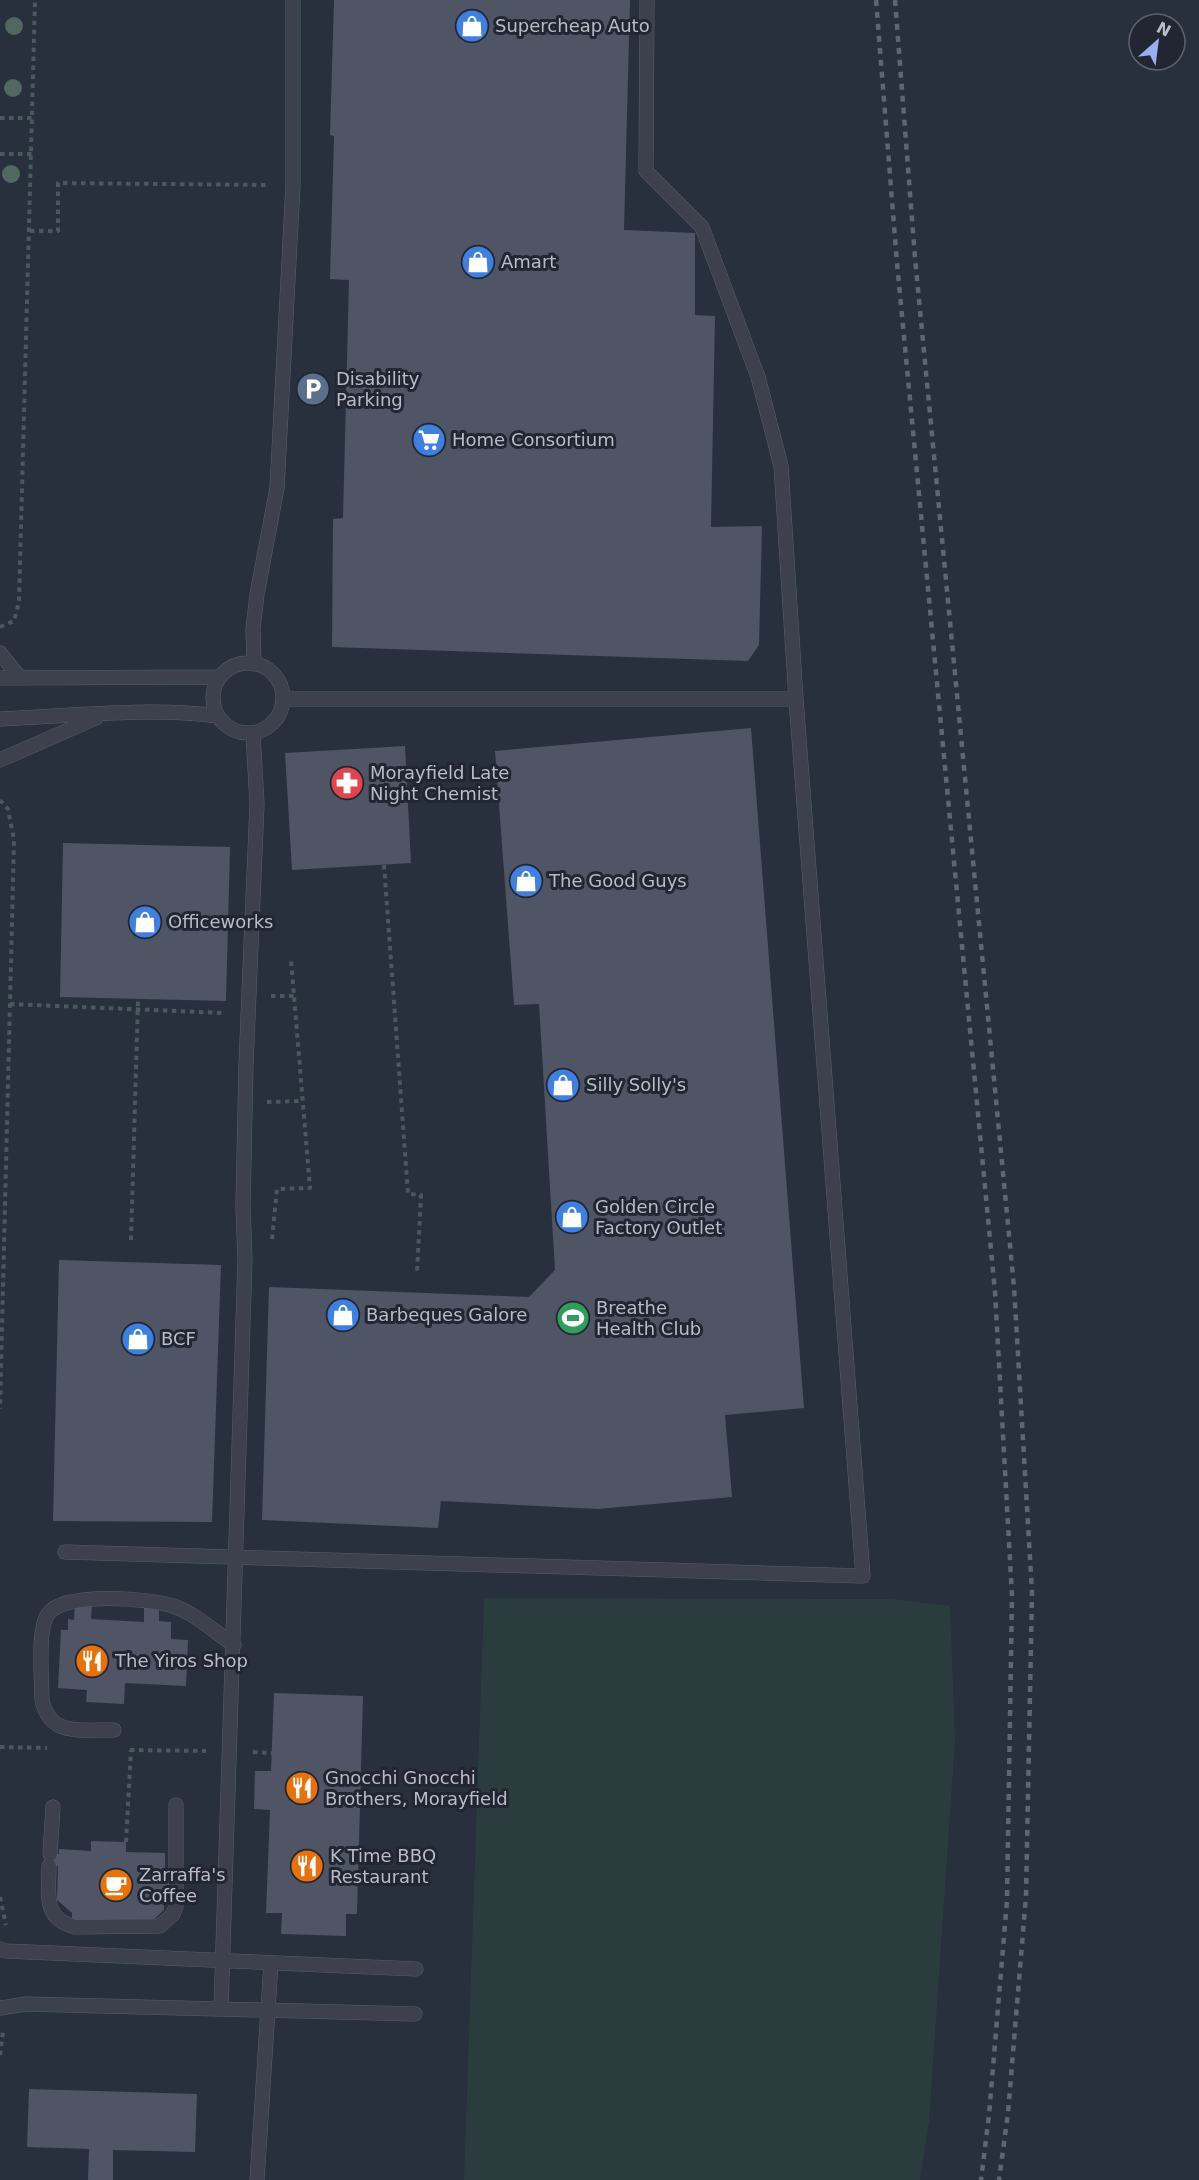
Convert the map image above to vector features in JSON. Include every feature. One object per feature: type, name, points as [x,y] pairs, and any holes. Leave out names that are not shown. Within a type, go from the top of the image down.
[{"type":"lane","points":[[254,664],[253,629],[257,594],[277,488],[293,185],[292,0]]},
{"type":"lane","points":[[65,1552],[863,1576],[796,699],[781,466],[758,377],[702,227],[646,171],[647,0]]},
{"type":"lane","points":[[0,653],[20,678]]},
{"type":"lane","points":[[254,664],[272,672],[278,680],[284,699],[278,717],[262,731],[253,733],[233,730],[218,716],[213,696],[220,677],[236,665],[254,664]]},
{"type":"lane","points":[[0,678],[220,677]]},
{"type":"lane","points":[[284,699],[796,699]]},
{"type":"lane","points":[[0,719],[196,713],[218,716]]},
{"type":"lane","points":[[0,760],[103,715]]},
{"type":"lane","points":[[221,2009],[237,1557],[246,1064],[257,804],[253,733]]},
{"type":"lane","points":[[114,1730],[56,1726],[44,1712],[42,1700],[43,1629],[48,1613],[57,1606],[77,1599],[161,1603],[187,1612],[234,1645]]},
{"type":"lane","points":[[54,1807],[51,1819],[49,1905],[57,1920],[75,1927],[160,1926],[173,1914],[176,1906],[176,1805]]},
{"type":"lane","points":[[0,1949],[416,1969]]},
{"type":"lane","points":[[256,2180],[271,1963]]},
{"type":"lane","points":[[0,2008],[26,2004],[415,2014]]},
{"type":"path","points":[[0,627],[14,621],[19,602],[35,0]]},
{"type":"path","points":[[0,118],[33,118]]},
{"type":"path","points":[[0,154],[32,154]]},
{"type":"path","points":[[30,231],[58,231],[58,183],[293,185]]},
{"type":"path","points":[[0,800],[8,809],[14,840],[0,1409]]},
{"type":"path","points":[[384,865],[408,1194],[422,1195],[417,1272]]},
{"type":"path","points":[[272,1239],[277,1189],[310,1188],[291,960]]},
{"type":"path","points":[[131,1240],[138,1000]]},
{"type":"path","points":[[10,1004],[230,1013]]},
{"type":"path","points":[[0,1747],[56,1748]]},
{"type":"path","points":[[121,1749],[272,1753]]},
{"type":"path","points":[[126,1842],[131,1750]]},
{"type":"path","points":[[0,1897],[6,1926]]},
{"type":"path","points":[[0,2055],[4,2028]]},
{"type":"shaded area","points":[[484,1598],[891,1599],[950,1606],[955,1740],[929,2121],[920,2180],[464,2180]]},
{"type":"building","points":[[334,0],[630,0],[624,230],[695,233],[695,315],[715,316],[711,527],[762,526],[759,645],[748,661],[332,647],[333,519],[343,518],[349,280],[330,279],[334,136],[330,135]]},
{"type":"building","points":[[751,728],[804,1408],[725,1415],[732,1497],[598,1509],[441,1501],[438,1528],[262,1520],[269,1287],[529,1297],[555,1270],[539,1004],[514,1005],[495,751]]},
{"type":"building","name":"Morayfield Late Night Chemist","points":[[405,746],[411,863],[292,870],[285,753]]},
{"type":"building","name":"Officeworks","points":[[63,843],[230,847],[226,1001],[60,997]]},
{"type":"building","name":"BCF","points":[[59,1260],[221,1265],[212,1522],[53,1521]]},
{"type":"building","name":"The Yiros Shop","points":[[75,1603],[92,1604],[91,1619],[144,1622],[144,1606],[159,1606],[159,1621],[171,1622],[171,1639],[188,1640],[186,1686],[125,1683],[124,1704],[86,1702],[87,1690],[58,1688],[61,1630],[68,1630],[68,1619],[74,1620]]},
{"type":"building","points":[[274,1693],[363,1696],[357,1914],[346,1914],[346,1936],[281,1934],[282,1913],[266,1913],[270,1810],[254,1809],[255,1771],[271,1771]]},
{"type":"building","name":"Zarraffa's Coffee","points":[[91,1841],[126,1842],[126,1852],[165,1853],[165,1877],[174,1876],[176,1894],[164,1895],[164,1910],[150,1923],[72,1920],[72,1913],[57,1900],[58,1866],[45,1865],[45,1854],[59,1854],[59,1849],[91,1851]]},
{"type":"building","points":[[29,2089],[197,2094],[195,2152],[113,2150],[113,2180],[88,2180],[89,2149],[27,2147]]},
{"type":"railway","points":[[876,0],[897,263],[995,1292],[1012,1596],[1007,1900],[989,2115],[981,2180]]},
{"type":"railway","points":[[895,0],[915,258],[1014,1287],[1032,1592],[1026,1896],[1008,2113],[999,2180]]},
{"type":"place","name":"Supercheap Auto","points":[[472,26]]},
{"type":"place","name":"Amart","points":[[478,262]]},
{"type":"place","name":"Disability Parking","points":[[313,389]]},
{"type":"place","name":"Home Consortium","points":[[429,440]]},
{"type":"place","name":"Morayfield Late Night Chemist","points":[[347,783]]},
{"type":"place","name":"The Good Guys","points":[[526,881]]},
{"type":"place","name":"Officeworks","points":[[145,922]]},
{"type":"place","name":"Silly Solly's","points":[[563,1085]]},
{"type":"place","name":"Golden Circle Factory Outlet","points":[[572,1217]]},
{"type":"place","name":"Barbeques Galore","points":[[343,1315]]},
{"type":"place","name":"Breathe Health Club","points":[[573,1318]]},
{"type":"place","name":"BCF","points":[[138,1339]]},
{"type":"place","name":"The Yiros Shop","points":[[92,1661]]},
{"type":"place","name":"Gnocchi Gnocchi Brothers, Morayfield","points":[[302,1788]]},
{"type":"place","name":"K Time BBQ Restaurant","points":[[307,1866]]},
{"type":"place","name":"Zarraffa's Coffee","points":[[116,1885]]}]
